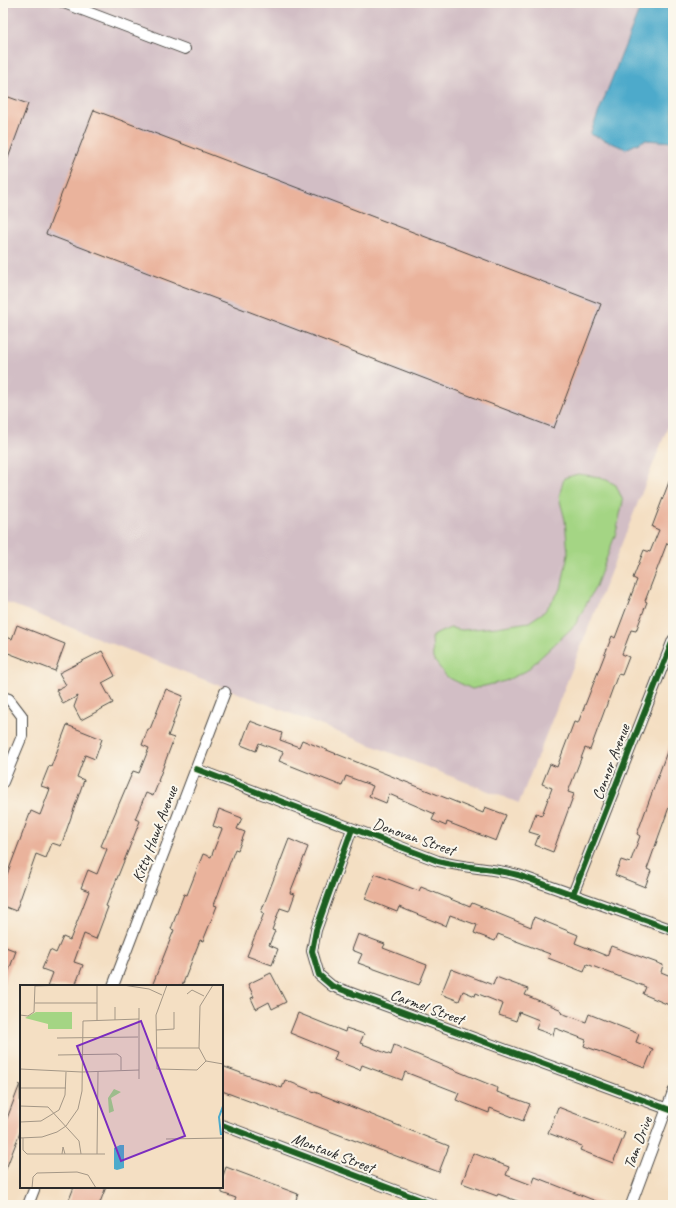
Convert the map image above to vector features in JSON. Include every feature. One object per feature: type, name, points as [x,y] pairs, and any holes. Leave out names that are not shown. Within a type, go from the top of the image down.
[{"type":"street","points":[[64,3],[185,49]]},
{"type":"street","name":"Connor Avenue","points":[[573,894],[673,640]]},
{"type":"street","name":"Kitty Hawk Avenue","points":[[112,985],[225,692]]},
{"type":"street","points":[[3,697],[9,699],[22,716],[22,736],[3,782]]},
{"type":"street","name":"Donovan Street","points":[[196,769],[438,862],[456,866],[494,869],[518,875],[673,930]]},
{"type":"street","name":"Carmel Street","points":[[352,829],[316,930],[312,951],[319,975],[332,986],[670,1110]]},
{"type":"street","name":"Tam Drive","points":[[631,1205],[670,1110],[673,1092]]},
{"type":"street","name":"Montauk Street","points":[[223,1125],[434,1205]]},
{"type":"street","points":[[28,1205],[35,1188]]},
{"type":"shaded area","points":[[3,3],[673,3],[673,414],[519,803],[3,601]]},
{"type":"green space","points":[[578,474],[601,477],[616,485],[623,501],[616,533],[596,586],[575,625],[526,671],[505,681],[472,689],[447,677],[433,659],[432,636],[450,628],[462,630],[529,622],[544,612],[561,589],[568,554],[565,520],[559,497],[564,478]]},
{"type":"water","points":[[642,3],[673,3],[673,142],[645,140],[626,149],[590,134]]},
{"type":"building","points":[[3,95],[28,104],[4,169],[3,169]]},
{"type":"building","points":[[94,110],[601,304],[554,428],[46,234]]},
{"type":"building","points":[[672,474],[673,546],[667,543],[645,601],[647,602],[636,631],[631,630],[622,654],[629,657],[622,675],[618,674],[590,750],[585,748],[568,792],[574,794],[553,852],[535,845],[539,835],[529,832],[536,813],[542,815],[552,788],[542,784],[550,764],[557,767],[574,722],[578,723],[612,636],[615,638],[637,580],[633,578],[644,550],[650,552],[659,530],[652,527]]},
{"type":"building","points":[[17,625],[65,644],[55,671],[3,651],[3,636],[12,639]]},
{"type":"building","points":[[102,651],[115,676],[102,683],[113,703],[81,720],[74,707],[78,696],[63,704],[56,690],[66,685],[59,673]]},
{"type":"building","points":[[166,689],[183,696],[168,736],[174,738],[159,781],[153,796],[146,793],[135,819],[140,821],[106,906],[108,907],[96,939],[84,934],[74,962],[83,965],[75,985],[48,985],[53,973],[42,969],[50,950],[56,953],[63,937],[70,940],[89,891],[81,888],[88,870],[97,874],[107,849],[101,846],[133,771],[139,773],[149,748],[142,745],[148,729],[150,729]]},
{"type":"building","points":[[250,721],[282,733],[280,740],[299,747],[302,740],[483,813],[485,807],[506,815],[496,841],[447,822],[446,826],[432,820],[435,814],[389,794],[386,803],[369,796],[373,786],[346,776],[342,786],[279,761],[283,752],[259,743],[256,751],[241,745]]},
{"type":"building","points":[[67,725],[102,739],[95,759],[85,755],[77,777],[84,780],[61,846],[52,843],[46,858],[36,854],[16,911],[3,906],[3,885],[31,811],[40,815],[50,789],[41,786],[49,766],[51,767]]},
{"type":"building","points":[[672,738],[673,796],[647,869],[651,871],[645,887],[615,875],[621,860],[630,863],[640,836],[637,834]]},
{"type":"building","points":[[219,809],[242,818],[237,829],[245,832],[238,850],[235,849],[214,905],[217,906],[203,941],[200,940],[182,985],[152,985],[174,930],[171,929],[184,894],[187,895],[203,854],[211,857],[222,829],[213,826]]},
{"type":"building","points":[[289,839],[308,847],[290,893],[295,894],[289,911],[280,908],[272,930],[275,931],[269,945],[278,949],[272,965],[247,956],[264,913],[261,912]]},
{"type":"building","points":[[375,874],[419,891],[421,887],[470,907],[472,903],[531,927],[534,917],[578,935],[575,943],[607,956],[611,946],[663,965],[661,972],[673,977],[673,994],[669,1005],[643,994],[646,987],[587,964],[584,972],[548,958],[550,954],[498,934],[495,941],[474,933],[477,925],[450,915],[446,926],[399,907],[397,912],[365,899]]},
{"type":"building","points":[[358,934],[385,944],[383,948],[427,965],[419,985],[358,963],[362,954],[352,950]]},
{"type":"building","points":[[3,946],[16,951],[4,984],[3,984]]},
{"type":"building","points":[[451,969],[493,985],[496,977],[528,989],[525,995],[562,1010],[561,1013],[586,1022],[589,1014],[639,1034],[636,1042],[653,1049],[645,1068],[584,1046],[586,1040],[555,1028],[553,1035],[536,1029],[539,1020],[519,1012],[516,1021],[499,1015],[503,1004],[476,993],[475,996],[463,991],[459,1001],[441,994]]},
{"type":"building","points":[[271,973],[286,1002],[272,1009],[269,1002],[256,1009],[251,998],[254,997],[248,984]]},
{"type":"building","points":[[298,1013],[345,1032],[346,1028],[364,1034],[360,1043],[391,1055],[394,1045],[498,1088],[497,1092],[530,1104],[523,1121],[490,1108],[489,1113],[456,1100],[459,1093],[405,1072],[402,1080],[362,1065],[360,1070],[334,1060],[337,1052],[290,1033]]},
{"type":"building","points":[[223,1066],[282,1088],[285,1080],[449,1146],[439,1172],[223,1091]]},
{"type":"building","points":[[20,1084],[20,1133],[4,1174],[3,1129]]},
{"type":"building","points":[[558,1107],[625,1133],[613,1163],[580,1150],[582,1146],[548,1133]]},
{"type":"building","points":[[473,1153],[509,1167],[506,1175],[532,1185],[535,1177],[606,1205],[528,1205],[498,1194],[497,1196],[462,1183]]},
{"type":"building","points":[[226,1167],[298,1194],[294,1205],[233,1205],[236,1198],[222,1193],[223,1176]]},
{"type":"building","points":[[74,1188],[106,1188],[99,1205],[67,1205]]},
{"type":"cycle path","points":[[573,894],[673,640]]},
{"type":"cycle path","points":[[196,769],[438,861],[518,875],[673,930]]},
{"type":"cycle path","points":[[352,829],[316,930],[312,951],[319,975],[332,986],[673,1111]]},
{"type":"cycle path","points":[[223,1125],[434,1205]]}]
